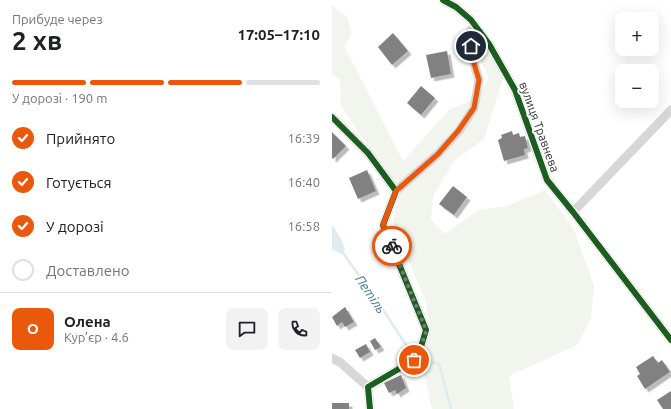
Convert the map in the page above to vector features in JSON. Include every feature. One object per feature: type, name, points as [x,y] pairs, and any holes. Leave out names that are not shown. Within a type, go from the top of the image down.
[{"type":"street","name":"вулиця Травнева","points":[[443,0],[456,7],[475,26],[489,44],[515,90],[547,180],[671,340]]},
{"type":"street","points":[[368,387],[414,360],[425,336],[426,330],[383,225],[396,191],[417,174],[443,148],[458,131],[474,108],[479,80],[473,60],[470,31],[475,26]]},
{"type":"street","points":[[573,212],[671,110]]},
{"type":"street","points":[[332,117],[368,153],[396,191]]},
{"type":"street","points":[[332,358],[341,363],[368,387],[370,409]]},
{"type":"shaded area","points":[[332,5],[348,18],[351,35],[344,46],[403,161],[449,110],[478,97],[489,77],[474,49],[478,42],[495,59],[503,78],[484,139],[455,160],[433,196],[431,219],[445,234],[478,210],[507,206],[545,190],[574,230],[594,286],[591,319],[577,345],[509,376],[514,409],[432,409],[420,355],[431,331],[426,302],[393,223],[399,191],[341,106],[340,80],[332,73]]},
{"type":"shaded area","points":[[332,225],[343,243],[345,250],[341,254],[332,249]]},
{"type":"building","points":[[393,33],[408,51],[392,65],[378,47]]},
{"type":"building","points":[[447,51],[451,74],[431,78],[426,55]]},
{"type":"building","points":[[421,86],[435,98],[421,115],[407,103]]},
{"type":"building","points":[[512,131],[513,135],[519,133],[520,137],[525,136],[528,148],[524,149],[525,155],[504,161],[498,140],[502,138],[501,135]]},
{"type":"building","points":[[332,132],[346,146],[333,159],[332,158]]},
{"type":"building","points":[[367,170],[376,191],[358,199],[349,178]]},
{"type":"building","points":[[453,186],[467,197],[454,215],[439,204]]},
{"type":"building","points":[[345,307],[354,322],[345,327],[342,322],[337,326],[332,317]]},
{"type":"building","points":[[375,338],[381,347],[375,350],[370,341]]},
{"type":"building","points":[[366,344],[370,352],[360,358],[355,350]]},
{"type":"building","points":[[653,356],[658,363],[662,360],[670,372],[645,389],[637,376],[640,374],[636,367]]},
{"type":"building","points":[[401,375],[406,388],[397,394],[395,390],[389,393],[384,383]]},
{"type":"building","points":[[671,391],[671,409],[663,409],[657,400]]},
{"type":"building","points":[[332,403],[349,403],[349,409],[332,409]]},
{"type":"waterway","name":"Петіль","points":[[341,250],[378,302],[410,351]]},
{"type":"waterway","name":"Петіль","points":[[421,359],[439,364],[451,409]]},
{"type":"cycle path","points":[[443,0],[456,7],[471,20],[489,44],[515,90],[547,180],[671,340]]},
{"type":"cycle path","points":[[332,117],[368,153],[396,191],[383,225],[426,330],[421,347],[414,360],[368,387],[370,409]]},
{"type":"way so far","points":[[392,246],[426,330],[421,346],[414,360]]},
{"type":"route","points":[[392,246],[383,225],[396,191],[438,154],[458,131],[474,108],[479,80],[473,60],[471,46]]}]
